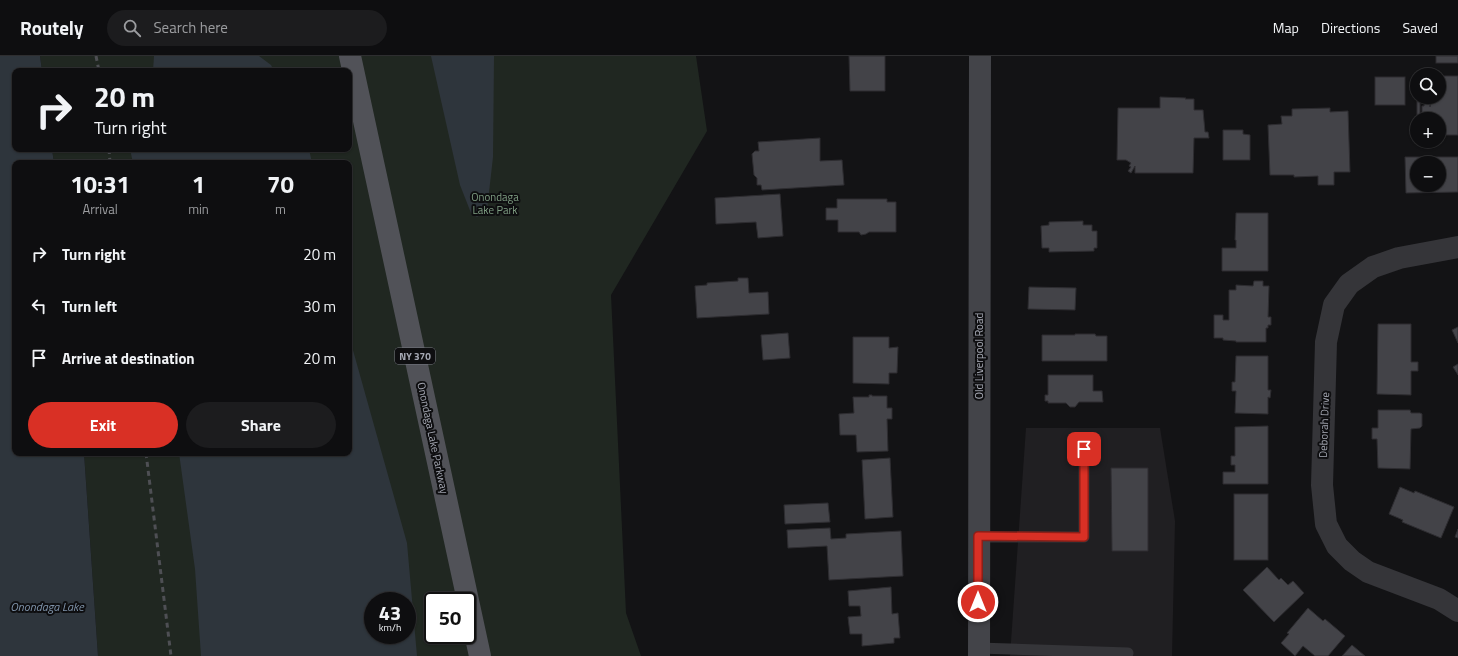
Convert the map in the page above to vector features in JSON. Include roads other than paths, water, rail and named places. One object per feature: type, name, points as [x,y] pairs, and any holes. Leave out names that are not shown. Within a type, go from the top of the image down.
[{"type":"main road","name":"Onondaga Lake Parkway","points":[[350,56],[480,656]]},
{"type":"main road","name":"Old Liverpool Road","points":[[978,653],[980,56]]},
{"type":"street","name":"Deborah Drive","points":[[1458,248],[1399,258],[1373,266],[1349,284],[1334,305],[1326,342],[1322,485],[1326,524],[1337,546],[1352,561],[1368,572],[1439,599],[1458,611]]},
{"type":"lane","points":[[978,536],[1084,537],[1084,449]]},
{"type":"lane","points":[[978,653],[1128,653],[1127,656]]},
{"type":"water","name":"Onondaga Lake","points":[[0,56],[40,56],[42,68],[12,68],[12,152],[52,152],[54,160],[12,160],[12,456],[84,456],[98,656],[0,656]]},
{"type":"water","points":[[154,56],[259,56],[271,65],[272,68],[153,68]]},
{"type":"water","points":[[431,56],[494,56],[493,157],[487,210],[477,217],[471,213],[460,185]]},
{"type":"water","points":[[131,152],[310,152],[311,160],[132,160]]},
{"type":"water","points":[[352,347],[407,543],[411,592],[364,592],[364,644],[416,644],[417,656],[201,656],[195,569],[179,456],[352,456]]},
{"type":"railway","points":[[96,56],[98,68]]},
{"type":"railway","points":[[109,152],[110,160]]},
{"type":"railway","points":[[146,456],[171,656]]},
{"type":"park label","name":"Onondaga Lake Park","points":[[495,203]]}]
